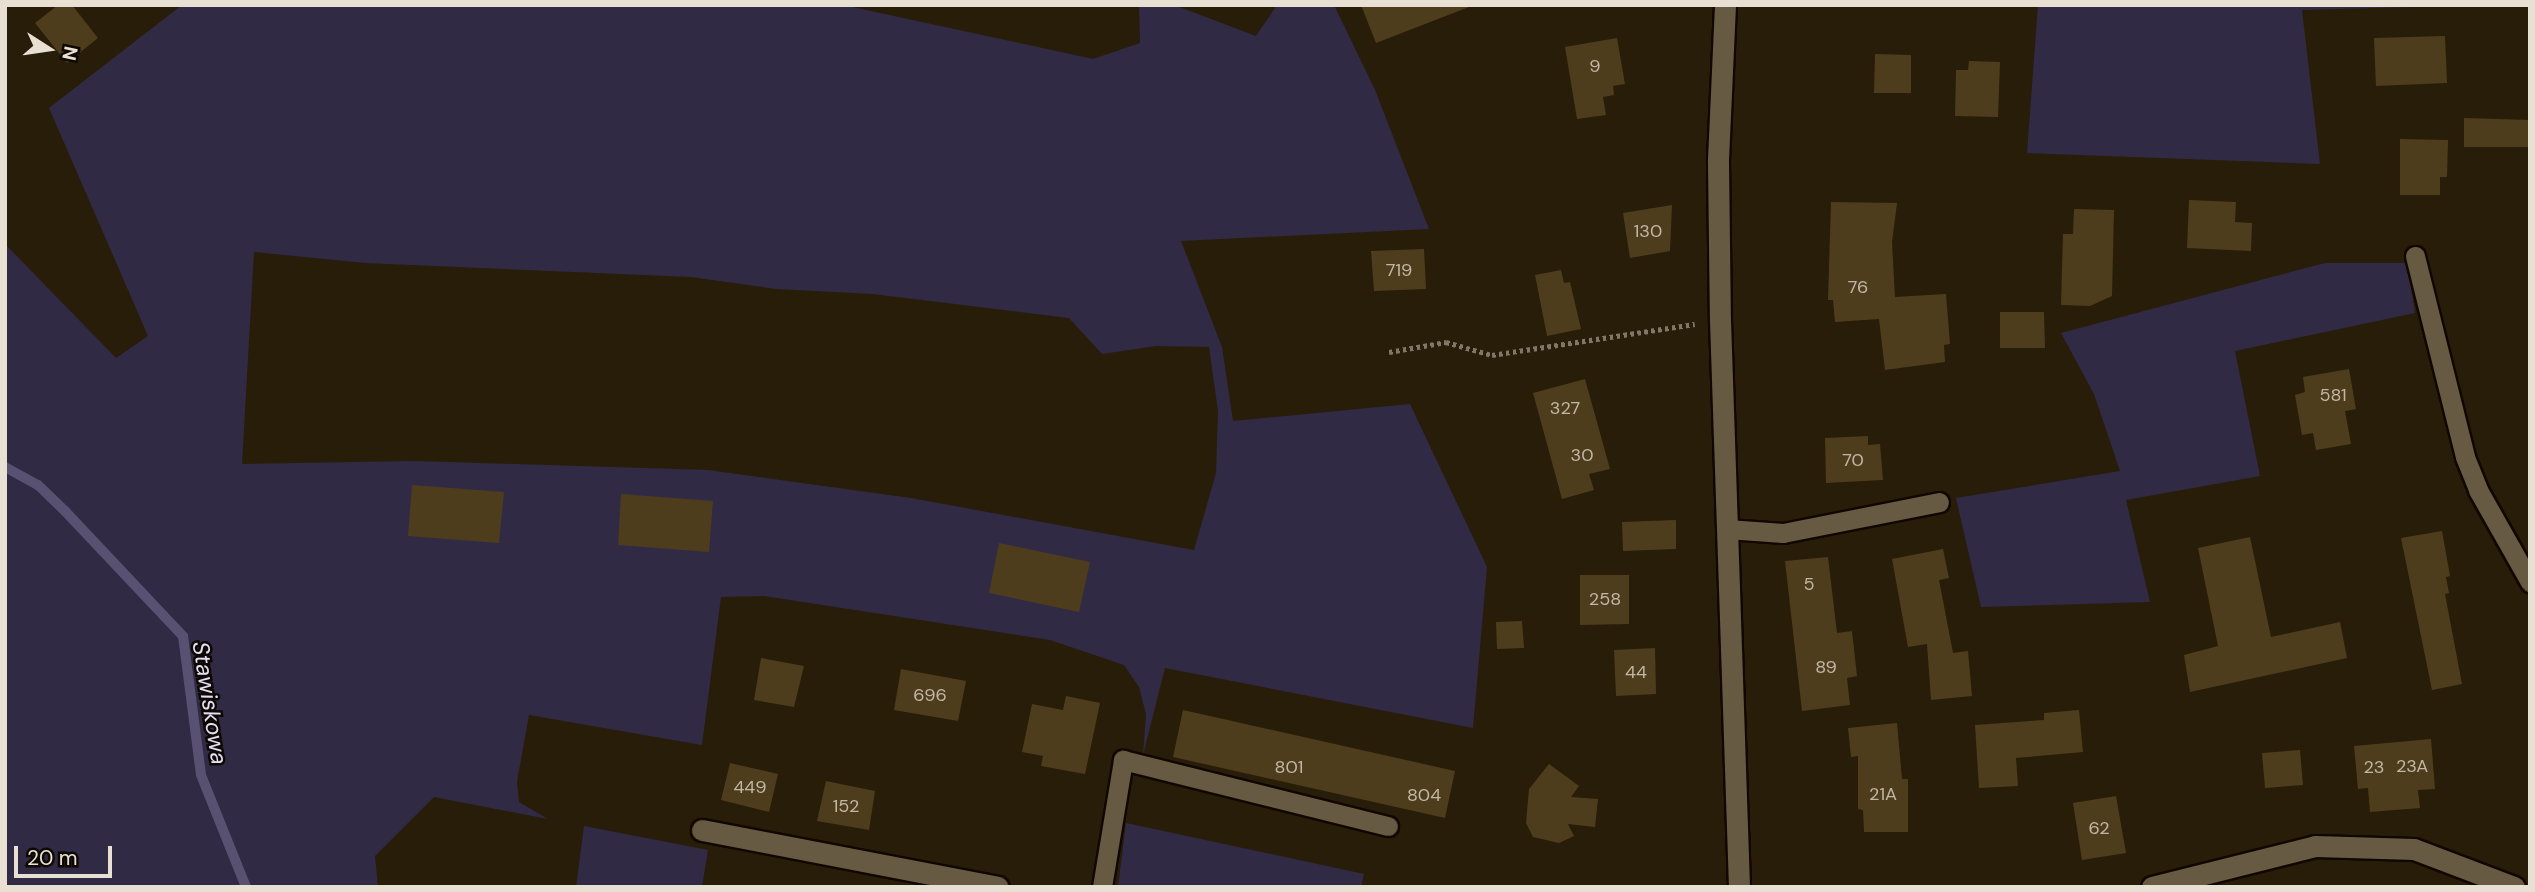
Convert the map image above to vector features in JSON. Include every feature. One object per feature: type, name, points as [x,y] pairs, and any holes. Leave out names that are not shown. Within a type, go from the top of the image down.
[{"type":"street","points":[[1725,5],[1718,162],[1720,320],[1739,887]]},
{"type":"street","points":[[702,830],[998,887]]},
{"type":"street","points":[[2154,887],[2315,846],[2414,849],[2514,887]]},
{"type":"lane","points":[[2415,256],[2465,457],[2478,490],[2530,582]]},
{"type":"lane","points":[[1727,529],[1783,533],[1939,502]]},
{"type":"lane","points":[[1102,887],[1123,760],[1388,825]]},
{"type":"path","points":[[1389,352],[1446,342],[1492,355],[1720,320]]},
{"type":"shaded area","points":[[182,5],[843,5],[1093,59],[1140,43],[1139,5],[1174,5],[1256,36],[1277,5],[1334,5],[1375,90],[1429,229],[1181,241],[1222,347],[1233,421],[1410,404],[1487,567],[1473,728],[1165,668],[1143,755],[1146,714],[1139,687],[1124,665],[1050,640],[764,596],[721,597],[702,745],[529,715],[517,782],[519,802],[548,819],[434,797],[375,856],[378,887],[5,887],[5,244],[116,358],[148,336],[49,108]],"holes":[[[254,252],[365,263],[691,277],[777,289],[873,294],[1069,318],[1102,354],[1156,346],[1209,347],[1218,411],[1216,473],[1194,550],[911,498],[708,470],[416,461],[242,464]]]},
{"type":"shaded area","points":[[2038,5],[2488,5],[2302,10],[2320,164],[2027,153]]},
{"type":"shaded area","points":[[2325,263],[2407,263],[2415,313],[2235,351],[2260,476],[2126,500],[2150,602],[1981,607],[1956,498],[2120,471],[2094,394],[2061,333]]},
{"type":"shaded area","points":[[1126,823],[1364,874],[1361,887],[1118,887]]},
{"type":"shaded area","points":[[584,826],[708,850],[702,887],[576,887]]},
{"type":"building","points":[[58,5],[72,5],[98,38],[67,63],[35,23]]},
{"type":"building","points":[[1361,5],[1468,5],[1469,7],[1376,43]]},
{"type":"building","points":[[2445,36],[2447,83],[2376,86],[2374,38]]},
{"type":"building","points":[[1617,38],[1625,84],[1613,86],[1614,95],[1603,97],[1606,115],[1577,119],[1565,47]]},
{"type":"building","points":[[1875,54],[1911,55],[1911,93],[1874,93]]},
{"type":"building","points":[[1969,61],[2000,62],[1998,117],[1955,116],[1956,70],[1968,70]]},
{"type":"building","points":[[2464,118],[2530,120],[2530,147],[2464,147]]},
{"type":"building","points":[[2400,139],[2448,140],[2447,177],[2440,177],[2440,195],[2400,195]]},
{"type":"building","points":[[2189,200],[2236,202],[2235,222],[2252,223],[2251,251],[2187,248]]},
{"type":"building","points":[[1831,202],[1897,203],[1892,242],[1895,297],[1946,294],[1950,344],[1944,345],[1945,362],[1885,370],[1879,319],[1835,322],[1833,300],[1828,300]]},
{"type":"building","points":[[1672,205],[1670,251],[1630,258],[1623,213]]},
{"type":"building","points":[[2074,209],[2114,210],[2112,296],[2090,306],[2061,305],[2063,234],[2073,234]]},
{"type":"building","points":[[1424,249],[1426,289],[1374,291],[1371,251]]},
{"type":"building","points":[[1561,270],[1564,283],[1570,282],[1581,329],[1547,336],[1535,275]]},
{"type":"building","points":[[2000,312],[2044,312],[2045,348],[2000,348]]},
{"type":"building","points":[[2349,369],[2356,409],[2345,411],[2351,444],[2316,450],[2313,433],[2302,435],[2295,395],[2305,392],[2303,377]]},
{"type":"building","points":[[1585,379],[1610,469],[1589,474],[1594,490],[1562,499],[1533,393]]},
{"type":"building","points":[[1868,436],[1868,445],[1880,444],[1883,480],[1826,483],[1825,438]]},
{"type":"building","points":[[412,485],[504,492],[499,543],[408,536]]},
{"type":"building","points":[[621,494],[713,501],[709,552],[618,545]]},
{"type":"building","points":[[1676,520],[1676,549],[1623,551],[1622,522]]},
{"type":"building","points":[[2442,531],[2450,576],[2446,577],[2449,593],[2445,594],[2462,684],[2432,690],[2401,538]]},
{"type":"building","points":[[2250,537],[2271,637],[2340,622],[2347,658],[2190,692],[2184,655],[2218,646],[2198,548]]},
{"type":"building","points":[[999,543],[1090,562],[1079,612],[989,593]]},
{"type":"building","points":[[1943,549],[1949,578],[1939,580],[1953,653],[1968,651],[1972,696],[1931,700],[1927,644],[1908,647],[1892,559]]},
{"type":"building","points":[[1828,557],[1837,633],[1852,631],[1857,676],[1847,678],[1850,705],[1802,711],[1785,561]]},
{"type":"building","points":[[1580,575],[1629,575],[1629,624],[1580,625]]},
{"type":"building","points":[[1522,621],[1524,648],[1497,649],[1496,622]]},
{"type":"building","points":[[1655,648],[1656,694],[1616,696],[1614,650]]},
{"type":"building","points":[[761,658],[804,666],[794,707],[754,700]]},
{"type":"building","points":[[901,669],[966,681],[958,721],[894,710]]},
{"type":"building","points":[[1066,696],[1100,703],[1085,774],[1041,766],[1043,756],[1022,752],[1032,704],[1063,710]]},
{"type":"building","points":[[1183,710],[1455,771],[1445,818],[1173,757]]},
{"type":"building","points":[[2079,710],[2083,752],[2016,758],[2018,786],[1979,788],[1975,725],[2044,720],[2044,713]]},
{"type":"building","points":[[1897,723],[1902,779],[1908,779],[1908,832],[1864,832],[1863,810],[1858,809],[1858,756],[1851,757],[1848,728]]},
{"type":"building","points":[[2431,739],[2435,789],[2418,790],[2420,808],[2370,812],[2368,788],[2358,789],[2354,746]]},
{"type":"building","points":[[2300,750],[2303,785],[2265,788],[2262,753]]},
{"type":"building","points":[[730,763],[778,774],[769,812],[721,800]]},
{"type":"building","points":[[1549,764],[1579,786],[1571,797],[1598,799],[1595,827],[1568,824],[1574,836],[1559,843],[1533,837],[1526,823],[1529,789]]},
{"type":"building","points":[[826,781],[875,791],[869,830],[817,821]]},
{"type":"building","points":[[2116,796],[2126,853],[2082,860],[2073,803]]},
{"type":"waterway","name":"Stawiskowa","points":[[5,467],[38,485],[183,636],[201,775],[246,887]]}]
